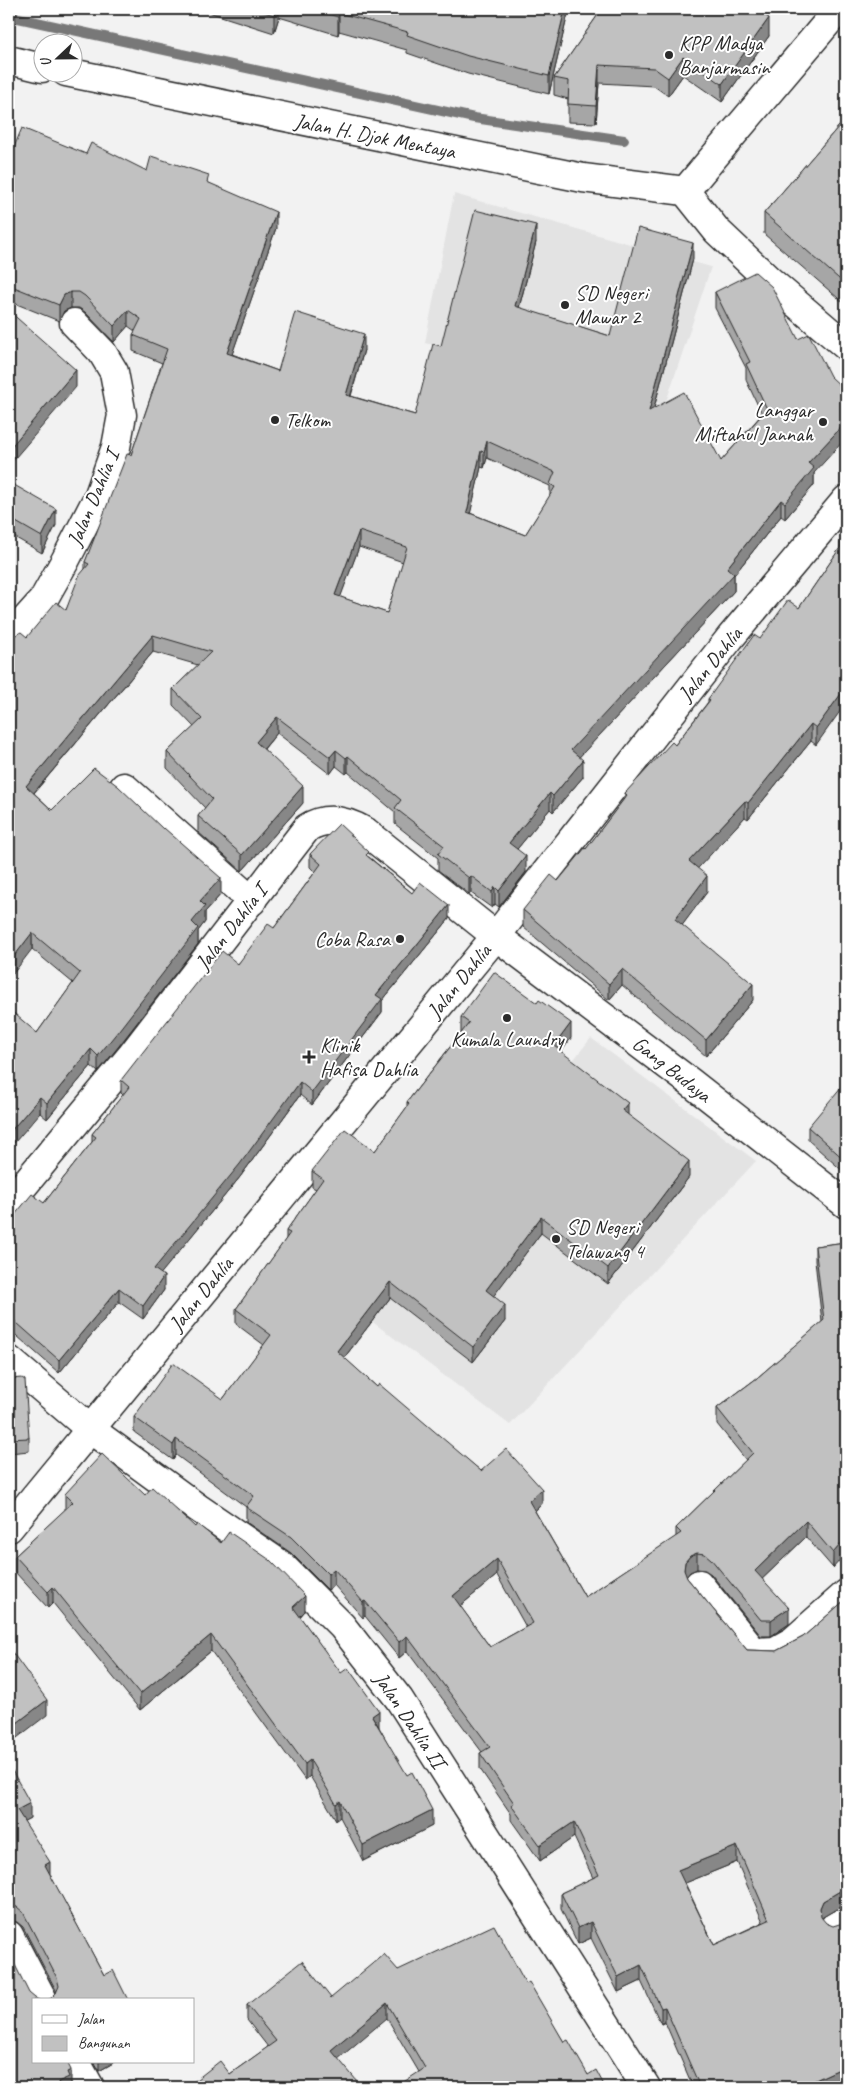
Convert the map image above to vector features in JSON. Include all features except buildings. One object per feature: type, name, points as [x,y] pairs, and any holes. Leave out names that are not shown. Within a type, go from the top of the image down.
[{"type":"street","points":[[839,9],[685,190],[713,227],[770,281],[846,346]]},
{"type":"street","points":[[9,60],[32,66]]},
{"type":"street","name":"Jalan H. Djok Mentaya","points":[[82,75],[583,178],[685,190]]},
{"type":"street","name":"Jalan Dahlia I","points":[[9,638],[43,600],[65,561],[99,495],[116,447],[122,415],[114,372],[102,352],[74,323]]},
{"type":"street","name":"Jalan Dahlia","points":[[9,1528],[496,936],[730,638],[846,500]]},
{"type":"street","points":[[124,787],[252,900]]},
{"type":"street","name":"Jalan Dahlia I","points":[[9,1203],[131,1056],[307,828],[316,822],[338,821],[353,825],[366,832],[496,936]]},
{"type":"street","name":"Gang Budaya","points":[[496,936],[667,1064],[846,1204]]},
{"type":"street","points":[[9,1360],[90,1429]]},
{"type":"street","name":"Jalan Dahlia II","points":[[90,1429],[198,1508],[280,1564],[342,1626],[399,1698],[646,2087]]},
{"type":"street","points":[[699,1584],[754,1652],[775,1651],[793,1641],[846,1594]]},
{"type":"street","points":[[9,1935],[42,1998]]},
{"type":"street","points":[[77,2064],[90,2087]]},
{"type":"shaded area","name":"SD Negeri Mawar 2","points":[[454,194],[711,267],[665,405],[425,343]]},
{"type":"shaded area","name":"SD Negeri Telawang 4","points":[[591,1038],[756,1161],[510,1425],[366,1317]]},
{"type":"waterway","points":[[9,16],[474,118],[624,140]]},
{"type":"place","name":"KPP Madya Banjarmasin","points":[[669,55]]},
{"type":"place","name":"SD Negeri Mawar 2","points":[[565,305]]},
{"type":"place","name":"Telkom","points":[[275,420]]},
{"type":"place","name":"Langgar Miftahul Jannah","points":[[823,422]]},
{"type":"place","name":"Coba Rasa","points":[[400,939]]},
{"type":"place","name":"Kumala Laundry","points":[[507,1018]]},
{"type":"place","name":"Klinik Hafisa Dahlia","points":[[309,1057]]},
{"type":"place","name":"SD Negeri Telawang 4","points":[[556,1239]]}]
